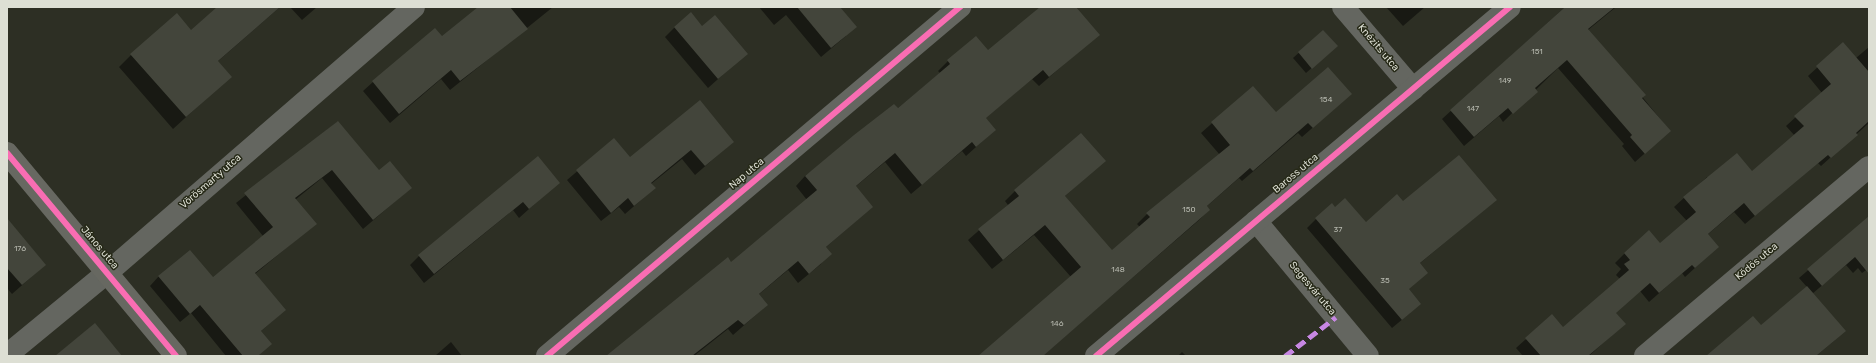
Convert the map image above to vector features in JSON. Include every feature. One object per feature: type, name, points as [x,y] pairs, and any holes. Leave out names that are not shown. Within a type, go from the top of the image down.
[{"type":"street","name":"Vörösmarty utca","points":[[7,355],[107,273],[414,7]]},
{"type":"street","name":"Nap utca","points":[[547,356],[960,7]]},
{"type":"street","name":"Knézits utca","points":[[1343,7],[1413,89]]},
{"type":"street","name":"Baross utca","points":[[1096,356],[1510,7]]},
{"type":"street","name":"János utca","points":[[7,153],[176,356]]},
{"type":"street","name":"Ködös utca","points":[[1646,356],[1869,167]]},
{"type":"street","name":"Segesvár utca","points":[[1256,221],[1368,356]]},
{"type":"building","points":[[217,7],[280,7],[218,61],[232,77],[186,117],[130,54],[177,13],[191,30]]},
{"type":"building","points":[[478,7],[510,7],[528,29],[460,81],[451,70],[399,114],[372,81],[435,28],[442,36]]},
{"type":"building","points":[[797,7],[840,7],[857,27],[831,48]]},
{"type":"building","points":[[1040,7],[1076,7],[1100,35],[1049,77],[1043,70],[986,118],[996,130],[976,147],[972,142],[922,185],[895,153],[856,186],[873,207],[826,247],[832,254],[809,274],[798,261],[759,294],[768,305],[744,325],[738,320],[692,356],[606,356],[728,257],[731,262],[817,190],[805,176],[894,104],[898,108],[950,64],[947,60],[976,36],[988,50]]},
{"type":"building","points":[[1565,7],[1615,7],[1588,29],[1646,95],[1642,98],[1671,131],[1645,154],[1630,137],[1632,135],[1567,60],[1535,88],[1538,92],[1513,114],[1508,108],[1474,137],[1450,110]]},
{"type":"building","points":[[691,12],[702,26],[715,15],[748,54],[718,79],[674,27]]},
{"type":"building","points":[[1323,30],[1338,46],[1312,69],[1298,52]]},
{"type":"building","points":[[1843,42],[1869,72],[1869,121],[1856,133],[1858,135],[1831,158],[1828,155],[1755,216],[1744,203],[1708,234],[1719,247],[1695,268],[1692,265],[1659,293],[1650,283],[1616,313],[1626,324],[1588,356],[1541,356],[1525,338],[1552,314],[1563,327],[1629,270],[1624,264],[1630,260],[1624,253],[1649,230],[1660,243],[1696,212],[1683,197],[1737,153],[1752,171],[1804,126],[1794,116],[1831,84],[1816,66]]},
{"type":"building","points":[[1328,67],[1352,94],[1313,128],[1308,123],[1253,171],[1250,168],[1207,206],[1210,210],[1043,356],[978,356],[1081,267],[1045,225],[1003,260],[978,229],[1019,196],[1014,190],[1081,133],[1106,161],[1065,196],[1112,250],[1150,217],[1146,213],[1230,145],[1211,122],[1253,86],[1276,112]]},
{"type":"building","points":[[700,100],[734,142],[705,166],[691,150],[651,183],[656,188],[634,206],[628,198],[611,213],[576,170],[614,138],[630,157]]},
{"type":"building","points":[[338,121],[379,170],[390,161],[412,188],[373,220],[332,170],[295,198],[317,224],[255,273],[286,310],[261,331],[272,344],[258,356],[243,356],[200,305],[190,314],[158,276],[190,250],[213,277],[273,227],[244,193]]},
{"type":"building","points":[[1459,155],[1497,200],[1420,263],[1428,273],[1409,289],[1421,304],[1402,320],[1315,218],[1332,203],[1335,207],[1345,198],[1366,222],[1397,194],[1403,201]]},
{"type":"building","points":[[538,156],[560,183],[529,209],[523,202],[434,274],[418,255]]},
{"type":"building","points":[[1869,216],[1869,274],[1855,257],[1822,286],[1807,269]]},
{"type":"building","points":[[7,218],[46,265],[22,285],[7,268]]},
{"type":"building","points":[[1807,286],[1846,331],[1816,356],[1706,356],[1753,316],[1761,325]]},
{"type":"building","points":[[95,323],[122,356],[55,356]]},
{"type":"marked path","points":[[1285,356],[1336,317]]},
{"type":"cycle path","points":[[547,356],[960,7]]},
{"type":"cycle path","points":[[1096,356],[1510,7]]},
{"type":"cycle path","points":[[7,153],[176,356]]}]
